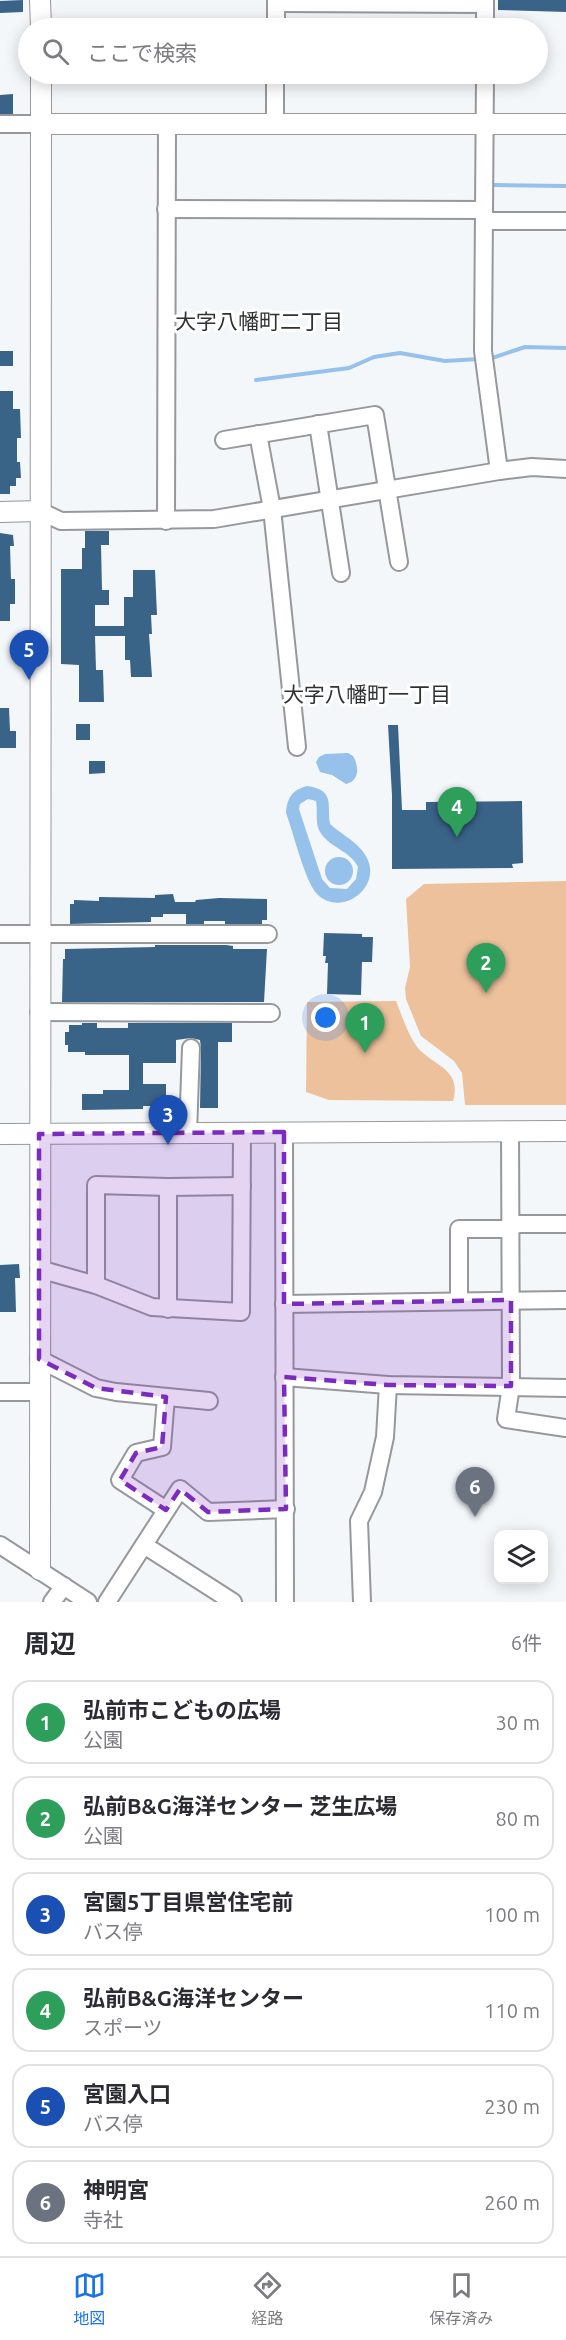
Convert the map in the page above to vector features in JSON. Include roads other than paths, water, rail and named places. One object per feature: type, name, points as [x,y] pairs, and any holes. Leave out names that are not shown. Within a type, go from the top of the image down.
[{"type":"street","points":[[40,0],[41,18]]},
{"type":"street","points":[[276,18],[276,2],[485,2],[485,18]]},
{"type":"street","points":[[40,1570],[41,84]]},
{"type":"street","points":[[274,124],[275,84]]},
{"type":"street","points":[[485,84],[483,351],[499,471]]},
{"type":"street","points":[[0,124],[566,124]]},
{"type":"street","points":[[166,521],[167,124]]},
{"type":"street","points":[[166,210],[484,215],[566,221]]},
{"type":"street","points":[[224,440],[375,415],[399,562]]},
{"type":"street","points":[[318,424],[341,573]]},
{"type":"street","points":[[258,434],[272,509],[297,747]]},
{"type":"street","points":[[0,512],[40,512],[61,521],[214,519],[499,471],[532,467],[566,468]]},
{"type":"street","points":[[0,934],[268,934]]},
{"type":"street","points":[[39,1012],[271,1013]]},
{"type":"street","points":[[188,1133],[182,1071],[191,1048]]},
{"type":"street","points":[[510,1131],[511,1386],[506,1419],[566,1428]]},
{"type":"street","points":[[0,1134],[566,1131]]},
{"type":"street","points":[[284,1132],[285,1602]]},
{"type":"street","points":[[39,1269],[96,1285],[152,1307],[241,1312],[242,1133]]},
{"type":"street","points":[[96,1285],[96,1185],[168,1187],[242,1185]]},
{"type":"street","points":[[168,1187],[168,1309]]},
{"type":"street","points":[[459,1301],[459,1229],[510,1228],[517,1224],[566,1224]]},
{"type":"street","points":[[284,1304],[566,1300]]},
{"type":"street","points":[[39,1359],[96,1388],[209,1401]]},
{"type":"street","points":[[284,1377],[388,1385],[566,1388]]},
{"type":"street","points":[[362,1602],[359,1521],[373,1491],[385,1437],[388,1385]]},
{"type":"street","points":[[0,1392],[39,1392]]},
{"type":"street","points":[[166,1397],[162,1448],[136,1454],[120,1480],[166,1510]]},
{"type":"street","points":[[107,1602],[180,1489],[208,1512],[286,1509]]},
{"type":"street","points":[[0,1545],[88,1602]]},
{"type":"street","points":[[144,1545],[233,1602]]},
{"type":"street","points":[[52,1602],[64,1586]]},
{"type":"water","points":[[348,753],[353,756],[357,768],[354,780],[346,784],[332,775],[320,772],[316,762],[325,754]]},
{"type":"water","points":[[307,786],[316,788],[326,795],[330,824],[355,844],[367,858],[370,869],[369,880],[357,896],[347,901],[337,903],[327,901],[317,894],[308,879],[300,856],[286,813],[291,795]],"holes":[[[308,799],[316,801],[319,830],[327,841],[350,856],[358,867],[356,879],[347,889],[330,888],[322,879],[299,809],[300,804]]]},
{"type":"water","points":[[339,857],[349,861],[353,871],[349,881],[339,885],[329,881],[325,871],[329,861]]},
{"type":"waterway","points":[[494,185],[566,186]]},
{"type":"waterway","points":[[489,359],[525,347],[566,348]]},
{"type":"waterway","points":[[256,380],[349,368],[374,357],[400,353],[445,361],[479,359]]},
{"type":"place","name":"宮園入口","points":[[29,680]]},
{"type":"place","name":"弘前B&G海洋センター","points":[[457,837]]},
{"type":"place","name":"弘前B&G海洋センター 芝生広場","points":[[486,993]]},
{"type":"place","name":"弘前市こどもの広場","points":[[365,1053]]},
{"type":"place","name":"宮園5丁目県営住宅前","points":[[168,1145]]},
{"type":"place","name":"神明宮","points":[[475,1517]]},
{"type":"district","name":"大字八幡町二丁目","points":[[259,321]]},
{"type":"district","name":"大字八幡町一丁目","points":[[367,694]]}]
